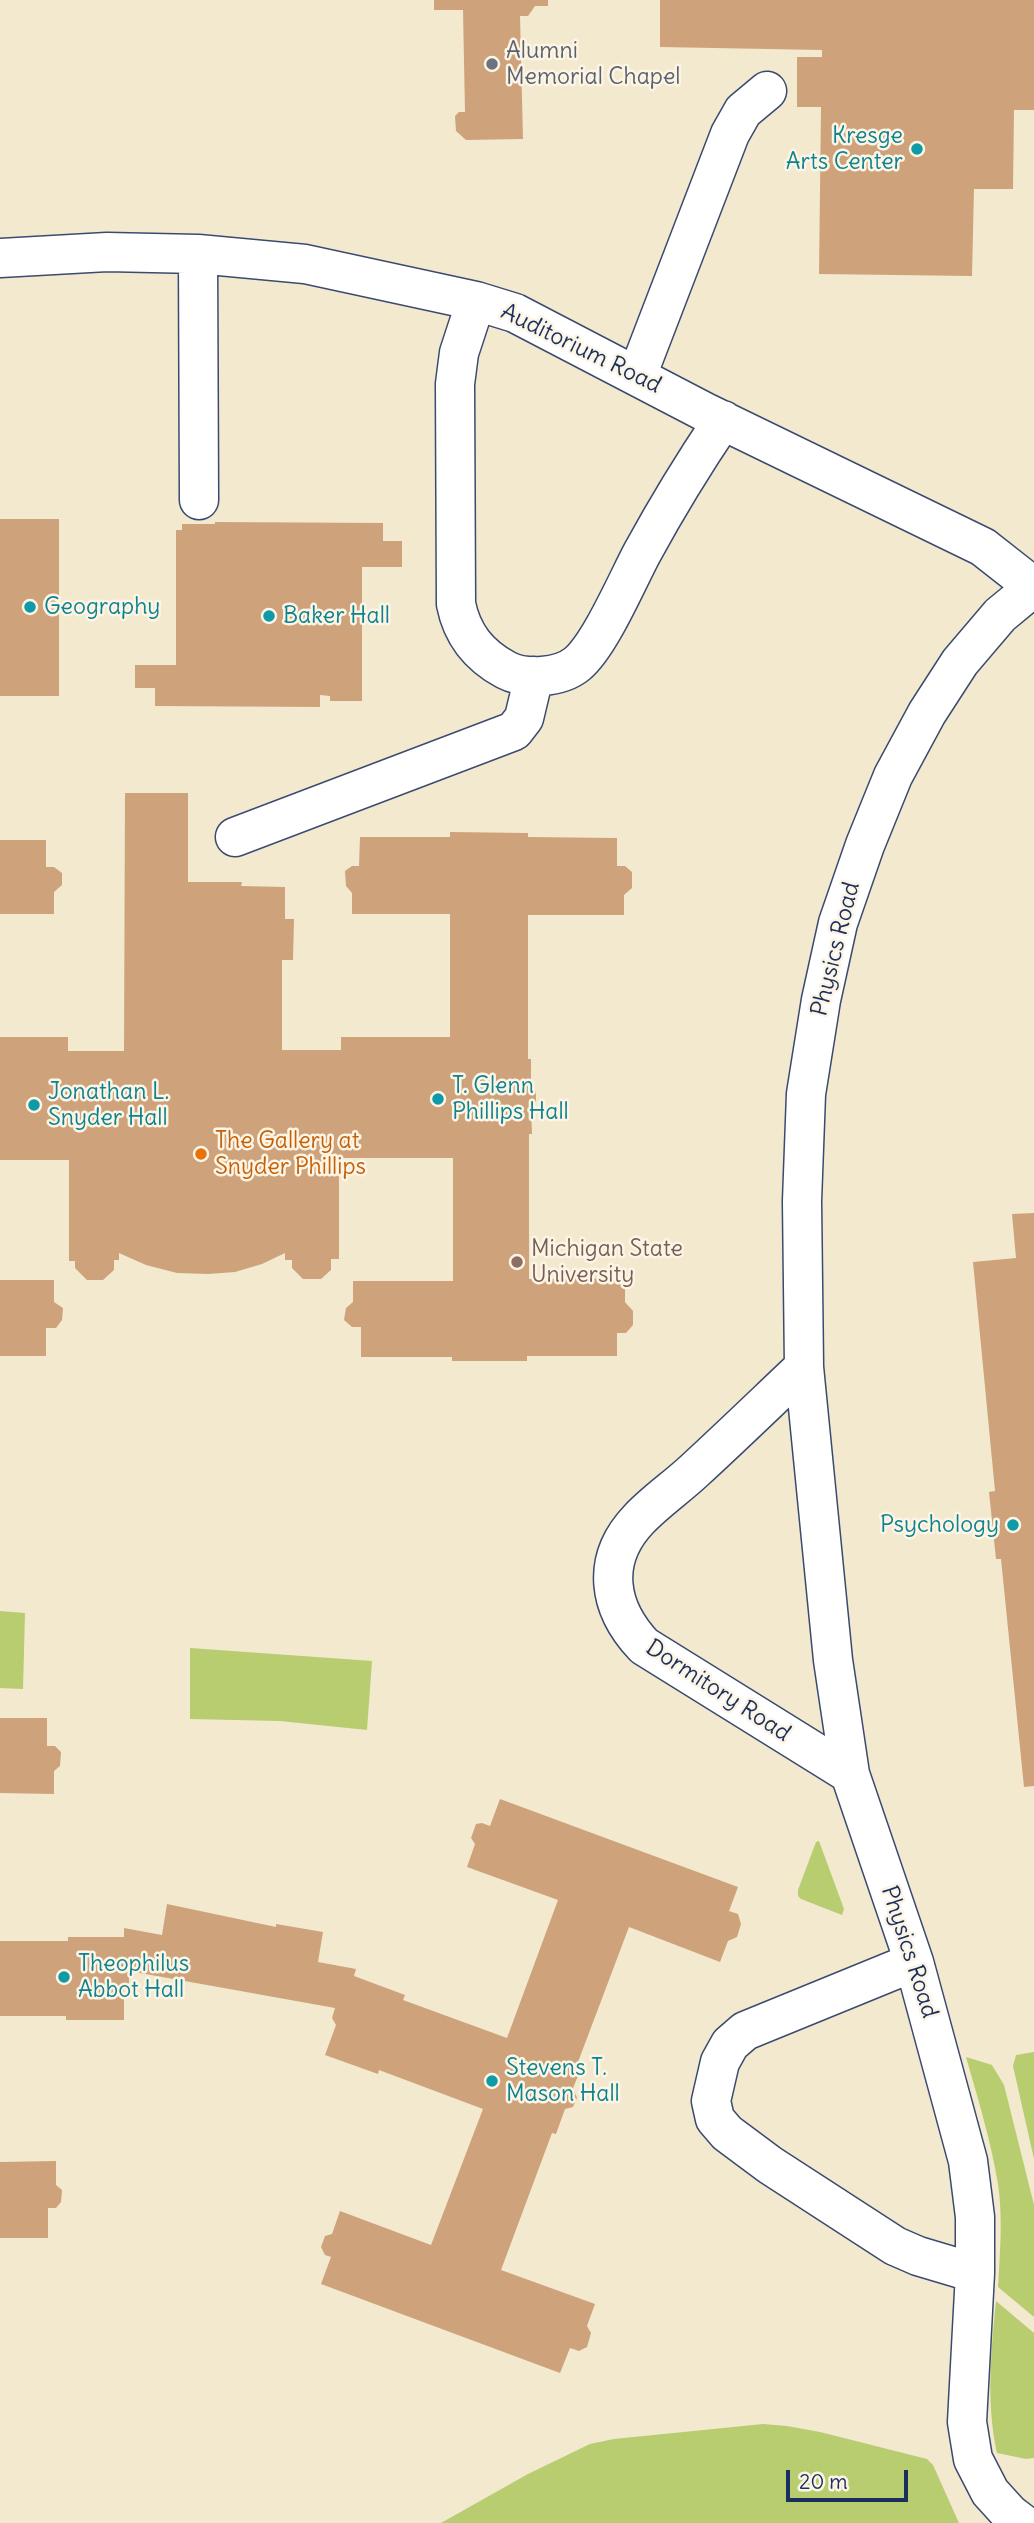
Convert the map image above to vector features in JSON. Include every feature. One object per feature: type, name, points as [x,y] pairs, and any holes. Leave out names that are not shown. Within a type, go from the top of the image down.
[{"type":"street","points":[[638,376],[730,134],[743,111],[767,91]]},
{"type":"street","name":"Auditorium Road","points":[[0,258],[107,252],[198,254],[305,264],[476,301],[514,313],[723,420],[984,547],[1034,587]]},
{"type":"street","points":[[198,254],[199,500]]},
{"type":"street","points":[[476,301],[459,353],[455,384],[456,604],[460,622],[468,638],[491,662],[511,673],[534,676],[555,674],[576,664],[594,644],[669,503],[723,420]]},
{"type":"street","name":"Physics Road","points":[[1022,2523],[990,2492],[973,2459],[967,2422],[975,2273],[975,2217],[968,2161],[914,1962],[849,1774],[833,1660],[804,1367],[802,1201],[806,1094],[821,1000],[838,923],[865,845],[893,776],[927,713],[960,662],[1000,615],[1034,587]]},
{"type":"street","points":[[236,836],[514,731],[524,718],[534,676]]},
{"type":"street","name":"Dormitory Road","points":[[804,1367],[693,1472],[639,1518],[624,1538],[615,1559],[613,1586],[617,1609],[628,1629],[644,1646],[849,1774]]},
{"type":"street","points":[[914,1962],[745,2031],[730,2045],[720,2062],[711,2101],[715,2119],[727,2133],[770,2165],[895,2246],[918,2256],[975,2273]]},
{"type":"green space","points":[[0,1611],[25,1613],[23,1689],[0,1688]]},
{"type":"green space","points":[[190,1648],[372,1661],[367,1730],[280,1721],[190,1719]]},
{"type":"green space","points":[[819,1841],[844,1909],[842,1915],[798,1896],[816,1842]]},
{"type":"green space","points":[[1034,2052],[1034,2159],[1013,2066],[1016,2055]]},
{"type":"green space","points":[[966,2057],[992,2065],[1004,2085],[1034,2205],[1034,2317],[998,2287],[1000,2197],[988,2136]]},
{"type":"green space","points":[[996,2301],[1034,2333],[1034,2458],[997,2453],[991,2396]]},
{"type":"green space","points":[[763,2424],[820,2432],[927,2459],[933,2465],[959,2523],[441,2523],[528,2474],[590,2444],[614,2439]]},
{"type":"building","name":"Alumni Memorial Chapel","points":[[434,0],[548,0],[548,6],[535,6],[528,16],[520,16],[523,139],[466,140],[456,131],[455,116],[459,112],[465,112],[463,10],[434,10]]},
{"type":"building","name":"Kresge Arts Center","points":[[660,0],[1034,0],[1034,110],[1014,110],[1013,189],[974,189],[972,276],[819,274],[821,107],[797,107],[797,57],[822,57],[822,50],[660,47]]},
{"type":"building","name":"Geography","points":[[0,519],[59,519],[59,696],[0,696]]},
{"type":"building","name":"Baker Hall","points":[[383,523],[383,541],[402,541],[402,567],[362,567],[362,701],[330,701],[330,696],[320,695],[320,707],[155,706],[155,688],[135,688],[135,665],[176,665],[176,530],[182,530],[182,524]]},
{"type":"building","points":[[125,793],[188,793],[188,882],[242,882],[241,886],[285,887],[285,919],[294,919],[293,960],[282,960],[282,1050],[341,1050],[341,1037],[450,1037],[450,914],[352,914],[352,893],[346,886],[345,871],[352,866],[359,866],[360,837],[450,837],[450,832],[528,833],[528,837],[617,838],[617,866],[625,866],[632,872],[632,888],[624,895],[624,915],[528,915],[528,1059],[531,1059],[531,1087],[536,1091],[536,1102],[531,1106],[532,1134],[529,1134],[529,1279],[625,1278],[625,1302],[633,1311],[633,1325],[626,1333],[617,1333],[617,1356],[527,1356],[527,1361],[452,1361],[452,1357],[361,1357],[361,1327],[352,1327],[344,1320],[346,1308],[353,1302],[353,1281],[453,1281],[453,1158],[339,1158],[339,1259],[331,1259],[331,1270],[321,1279],[303,1279],[292,1268],[292,1260],[285,1260],[285,1253],[262,1264],[235,1272],[208,1274],[177,1273],[146,1265],[119,1253],[119,1260],[114,1260],[114,1270],[103,1280],[87,1280],[75,1268],[75,1261],[69,1261],[69,1160],[0,1160],[0,1037],[68,1037],[68,1051],[124,1051]]},
{"type":"building","points":[[0,840],[46,840],[46,867],[54,867],[62,873],[62,885],[54,892],[54,914],[0,914]]},
{"type":"building","name":"Psychology","points":[[1034,1213],[1034,1786],[1024,1787],[1001,1559],[996,1559],[989,1492],[995,1491],[973,1262],[1016,1258],[1012,1214]]},
{"type":"building","points":[[0,1280],[54,1280],[54,1302],[63,1308],[62,1320],[56,1328],[46,1328],[46,1356],[0,1356]]},
{"type":"building","points":[[0,1718],[47,1718],[47,1746],[55,1746],[61,1752],[60,1766],[54,1771],[54,1794],[0,1793]]},
{"type":"building","name":"Stevens T. Mason Hall","points":[[500,1799],[738,1887],[729,1911],[738,1914],[741,1924],[737,1937],[728,1941],[720,1962],[629,1927],[578,2062],[583,2064],[573,2088],[577,2098],[573,2107],[565,2109],[556,2134],[552,2133],[501,2270],[595,2304],[587,2326],[591,2333],[587,2347],[579,2351],[570,2348],[560,2373],[321,2284],[331,2257],[325,2255],[321,2247],[325,2236],[332,2234],[340,2211],[431,2245],[483,2109],[379,2070],[378,2074],[325,2055],[336,2025],[332,2018],[335,2008],[129,1971],[129,1983],[124,1988],[124,2020],[66,2020],[66,2016],[0,2016],[0,1941],[68,1941],[68,1937],[124,1937],[124,1928],[162,1935],[167,1904],[276,1927],[276,1924],[323,1932],[318,1962],[356,1969],[354,1976],[405,1995],[403,2000],[507,2038],[558,1900],[467,1867],[475,1844],[471,1838],[476,1824],[490,1826]]},
{"type":"building","points":[[56,2161],[56,2185],[62,2190],[61,2202],[56,2208],[48,2208],[48,2238],[0,2238],[0,2162]]},
{"type":"place","name":"Alumni Memorial Chapel","points":[[492,64]]},
{"type":"place","name":"Kresge Arts Center","points":[[917,149]]},
{"type":"place","name":"Geography","points":[[30,607]]},
{"type":"place","name":"Baker Hall","points":[[269,616]]},
{"type":"place","name":"T. Glenn Phillips Hall","points":[[438,1099]]},
{"type":"place","name":"Jonathan L. Snyder Hall","points":[[34,1105]]},
{"type":"place","name":"The Gallery at Snyder Phillips","points":[[201,1154]]},
{"type":"place","name":"Michigan State University","points":[[517,1262]]},
{"type":"place","name":"Psychology","points":[[1013,1525]]},
{"type":"place","name":"Theophilus Abbot Hall","points":[[64,1977]]},
{"type":"place","name":"Stevens T. Mason Hall","points":[[492,2081]]}]
